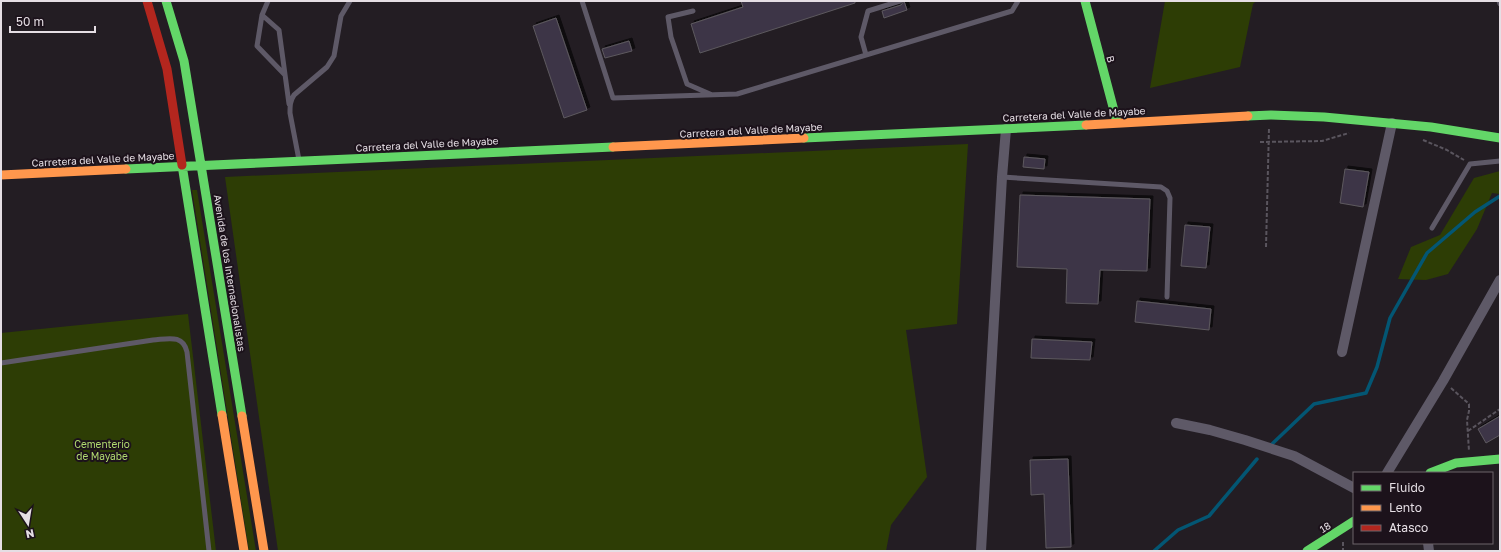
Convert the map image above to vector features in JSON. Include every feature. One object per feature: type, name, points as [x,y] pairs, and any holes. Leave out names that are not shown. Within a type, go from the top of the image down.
[{"type":"main road","points":[[147,1],[167,69],[244,551]]},
{"type":"main road","name":"Avenida de los Internacionalistas","points":[[166,1],[184,61],[264,551]]},
{"type":"main road","name":"B","points":[[1085,1],[1117,122]]},
{"type":"main road","name":"Carretera del Valle de Mayabe","points":[[1,175],[1006,129],[1271,115],[1324,117],[1432,127],[1500,138]]},
{"type":"main road","points":[[1433,472],[1456,463],[1500,459]]},
{"type":"main road","name":"18","points":[[1307,551],[1353,522]]},
{"type":"street","points":[[1342,352],[1392,123]]},
{"type":"street","points":[[981,551],[1006,129]]},
{"type":"street","points":[[1388,472],[1443,382],[1500,280]]},
{"type":"street","points":[[1176,423],[1224,434],[1294,456],[1353,487]]},
{"type":"lane","points":[[268,1],[262,15],[257,46],[285,75]]},
{"type":"lane","points":[[290,106],[294,95],[326,67],[334,56],[341,16],[350,1]]},
{"type":"lane","points":[[582,1],[614,98],[737,94],[1012,11],[1018,1]]},
{"type":"lane","points":[[866,55],[861,37],[868,11],[900,1]]},
{"type":"lane","points":[[693,11],[668,17],[671,37],[686,84],[711,95]]},
{"type":"lane","points":[[262,15],[279,30],[299,161]]},
{"type":"lane","points":[[1432,228],[1470,164],[1500,161]]},
{"type":"lane","points":[[1002,177],[1161,187],[1167,191],[1170,198],[1167,297]]},
{"type":"lane","points":[[1,362],[153,340],[174,338],[184,343],[187,352],[209,551]]},
{"type":"path","points":[[1266,247],[1268,141],[1271,115]]},
{"type":"path","points":[[1260,142],[1322,141],[1348,133],[1355,133]]},
{"type":"path","points":[[1419,138],[1447,150],[1470,164]]},
{"type":"path","points":[[1443,382],[1469,404],[1467,420],[1470,462]]},
{"type":"path","points":[[1468,431],[1500,410]]},
{"type":"green space","points":[[1165,1],[1256,1],[1253,4],[1240,67],[1150,88]]},
{"type":"green space","points":[[968,144],[957,324],[906,330],[927,477],[891,525],[886,551],[278,551],[225,177]]},
{"type":"green space","points":[[1500,171],[1500,194],[1492,193],[1477,229],[1448,274],[1426,280],[1398,279],[1411,247],[1440,235],[1474,178]]},
{"type":"green space","points":[[192,190],[197,190],[256,551],[249,551]]},
{"type":"green space","name":"Cementerio de Mayabe","points":[[188,314],[216,551],[1,551],[1,333]]},
{"type":"building","points":[[741,1],[855,1],[855,3],[700,53],[691,24],[743,7]]},
{"type":"building","points":[[904,1],[907,10],[884,18],[882,11],[901,5]]},
{"type":"building","points":[[556,18],[587,110],[564,118],[533,26]]},
{"type":"building","points":[[629,41],[632,51],[605,58],[602,49]]},
{"type":"building","points":[[1024,157],[1045,159],[1044,169],[1023,167]]},
{"type":"building","points":[[1345,169],[1369,172],[1363,207],[1340,203]]},
{"type":"building","points":[[1020,195],[1150,199],[1147,271],[1100,270],[1098,304],[1066,303],[1067,269],[1017,267]]},
{"type":"building","points":[[1185,225],[1210,227],[1206,268],[1181,266]]},
{"type":"building","points":[[1137,301],[1211,309],[1209,330],[1135,322]]},
{"type":"building","points":[[1032,339],[1092,342],[1090,360],[1031,358]]},
{"type":"building","points":[[1500,416],[1500,435],[1486,443],[1478,429]]},
{"type":"building","points":[[1068,459],[1071,547],[1046,548],[1044,494],[1031,495],[1030,460]]},
{"type":"waterway","points":[[1272,444],[1314,404],[1366,393],[1377,367],[1390,318],[1427,253],[1475,212],[1500,196]]},
{"type":"waterway","points":[[1154,551],[1178,530],[1209,516],[1257,459]]},
{"type":"traffic: fast","points":[[166,1],[184,61],[242,416]]},
{"type":"traffic: fast","points":[[1085,1],[1117,122]]},
{"type":"traffic: fast","points":[[1248,116],[1271,115],[1324,117],[1431,127],[1500,138]]},
{"type":"traffic: fast","points":[[804,138],[1086,125]]},
{"type":"traffic: fast","points":[[126,169],[613,147]]},
{"type":"traffic: fast","points":[[182,165],[222,415]]},
{"type":"traffic: fast","points":[[1433,472],[1456,463],[1500,459]]},
{"type":"traffic: fast","points":[[1307,551],[1353,522]]},
{"type":"traffic: slow","points":[[1086,125],[1248,116]]},
{"type":"traffic: slow","points":[[613,147],[804,138]]},
{"type":"traffic: slow","points":[[1,175],[126,169]]},
{"type":"traffic: slow","points":[[222,415],[244,551]]},
{"type":"traffic: slow","points":[[242,416],[264,551]]},
{"type":"traffic: jam","points":[[147,1],[167,69],[182,165]]}]
